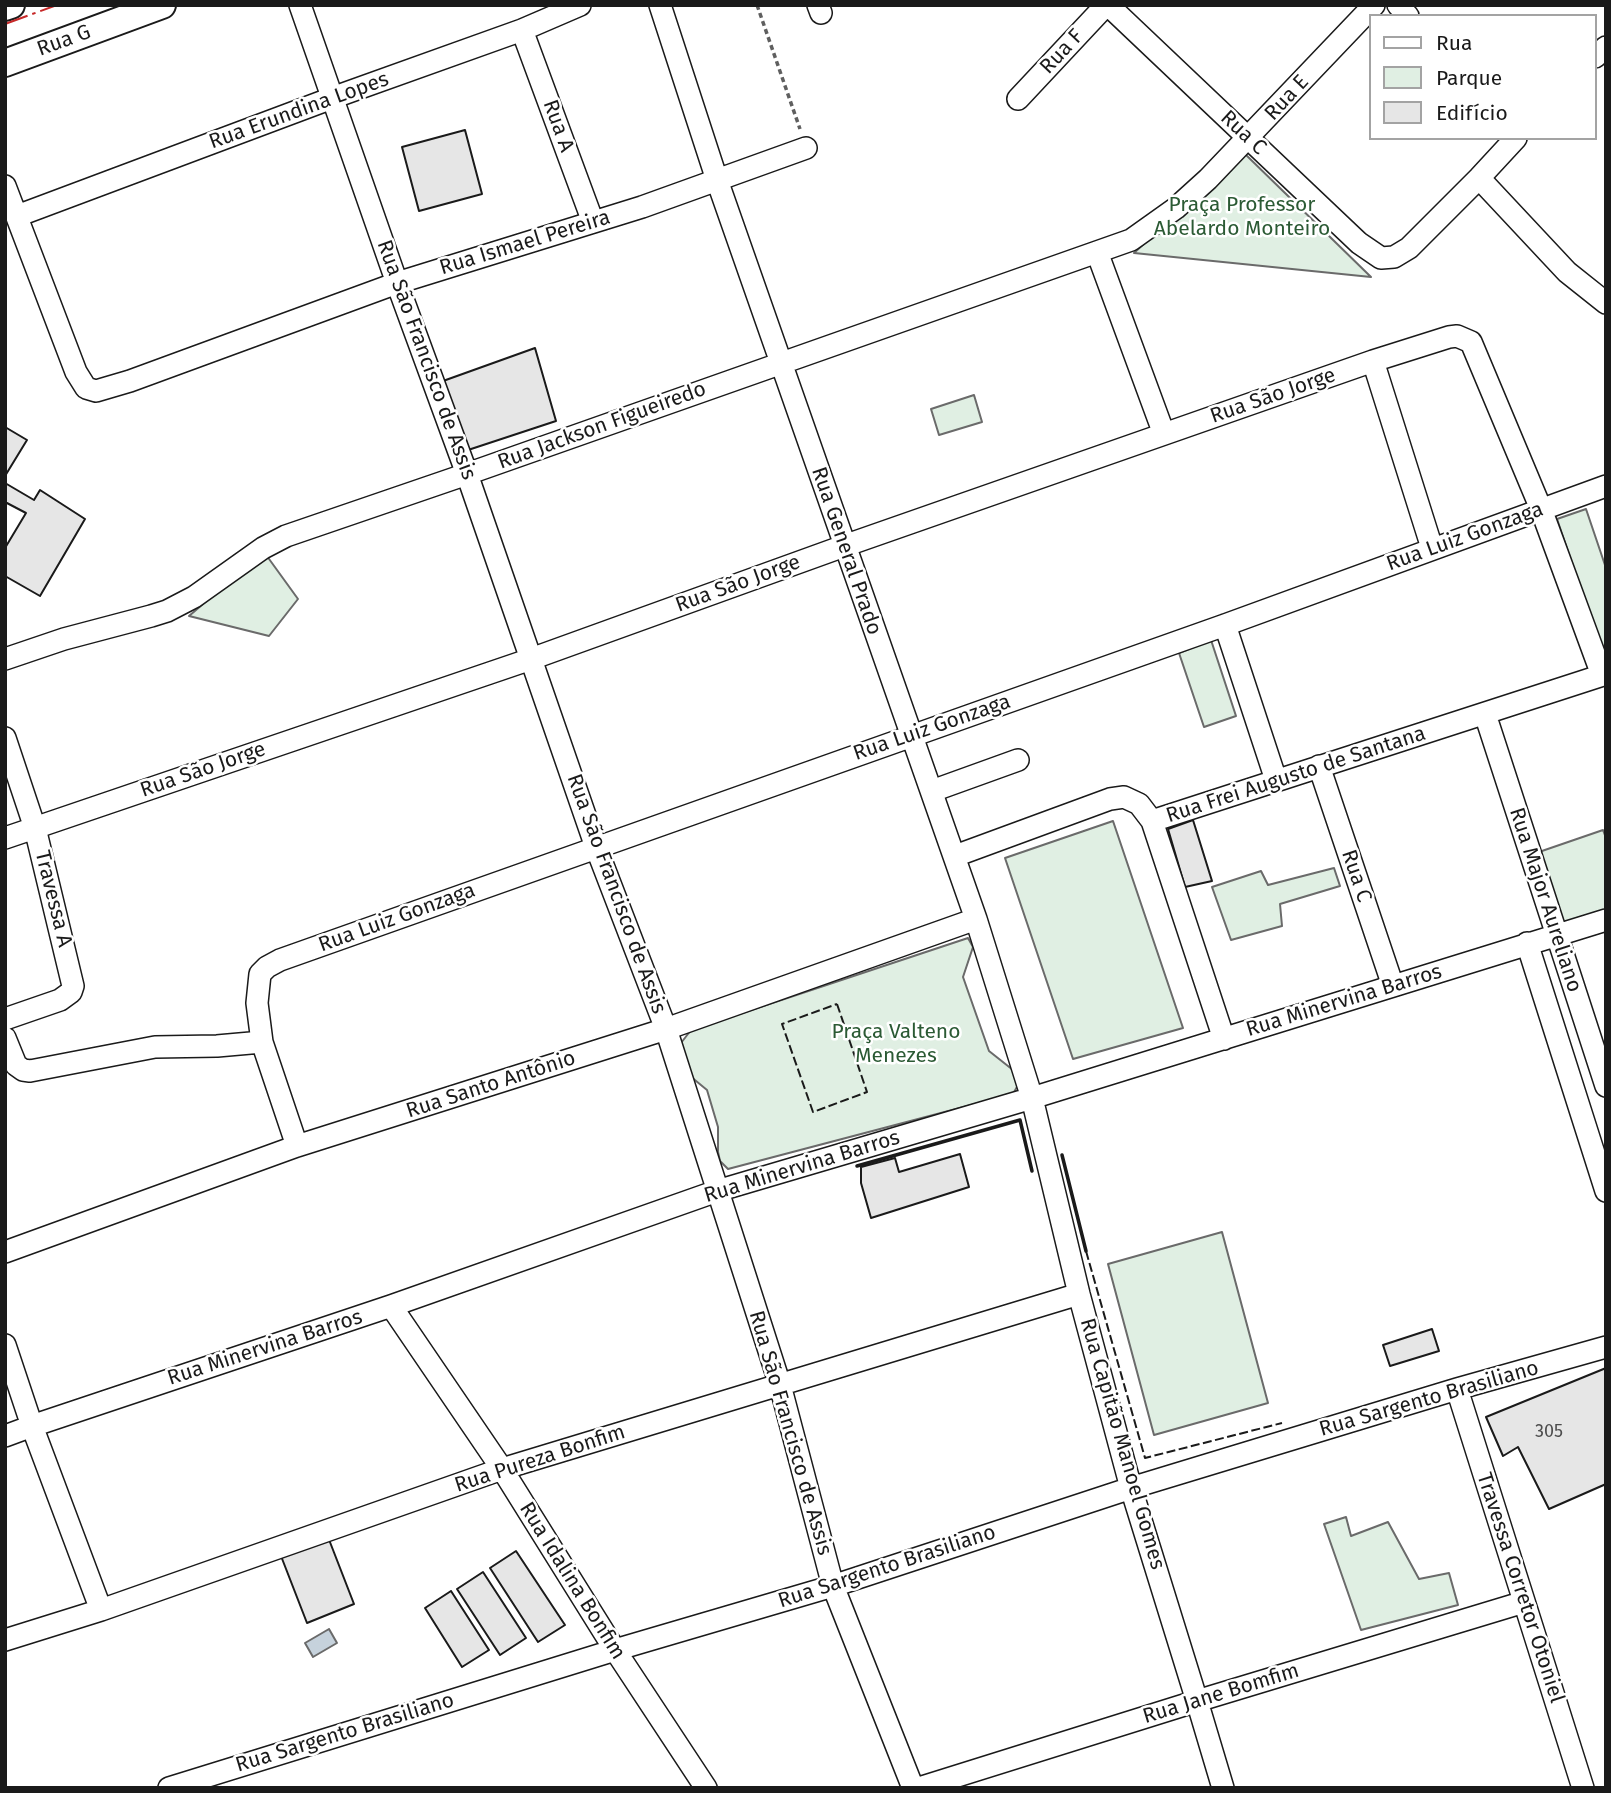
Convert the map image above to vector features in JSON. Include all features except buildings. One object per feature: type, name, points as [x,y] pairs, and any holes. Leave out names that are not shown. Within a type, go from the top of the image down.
[{"type":"main road","points":[[5,7],[10,5]]},
{"type":"main road","name":"Rua G","points":[[5,63],[162,5]]},
{"type":"street","name":"Rua São Francisco de Assis","points":[[300,5],[596,847],[666,1029],[780,1385],[833,1586],[913,1788]]},
{"type":"street","name":"Rua Erundina Lopes","points":[[17,216],[522,30],[580,5]]},
{"type":"street","name":"Rua General Prado","points":[[660,5],[780,362],[955,856],[1032,1098]]},
{"type":"street","name":"Rua F","points":[[1018,99],[1107,5]]},
{"type":"street","name":"Rua C","points":[[1107,5],[1359,243],[1381,258],[1394,257],[1409,247],[1479,178]]},
{"type":"street","name":"Rua E","points":[[1131,240],[1176,208],[1208,179],[1374,5]]},
{"type":"street","name":"Rua A","points":[[522,30],[593,222]]},
{"type":"street","points":[[1514,140],[1479,178],[1567,272],[1606,303]]},
{"type":"street","name":"Rua Ismael Pereira","points":[[17,216],[76,372],[86,387],[96,391],[397,283],[593,222],[806,148]]},
{"type":"street","points":[[5,186],[17,216]]},
{"type":"street","name":"Rua Jackson Figueiredo","points":[[5,659],[64,639],[167,611],[194,597],[263,548],[286,536],[1131,240]]},
{"type":"street","points":[[1097,252],[1164,434]]},
{"type":"street","name":"Rua São Jorge","points":[[5,838],[531,659],[844,546],[1373,361],[1449,337],[1462,337],[1471,342],[1541,509]]},
{"type":"street","points":[[1373,361],[1432,548]]},
{"type":"street","name":"Rua Luiz Gonzaga","points":[[262,1042],[257,1003],[260,974],[280,960],[1225,625],[1606,486]]},
{"type":"street","points":[[1541,509],[1604,674]]},
{"type":"street","points":[[1225,625],[1276,780]]},
{"type":"street","name":"Rua Frei Augusto de Santana","points":[[955,856],[1119,797],[1139,804],[1152,821],[1604,674]]},
{"type":"street","name":"Rua Major Aureliano","points":[[1485,714],[1606,1086]]},
{"type":"street","name":"Travessa A","points":[[5,738],[35,828],[73,986],[71,992],[60,1000],[5,1019]]},
{"type":"street","points":[[932,790],[1018,760]]},
{"type":"street","name":"Rua C","points":[[1319,766],[1393,986]]},
{"type":"street","points":[[1152,821],[1224,1039]]},
{"type":"street","name":"Rua Santo Antônio","points":[[5,1252],[297,1146],[666,1029],[976,919]]},
{"type":"street","name":"Rua Minervina Barros","points":[[5,1436],[391,1306],[717,1191],[1032,1098],[1606,920]]},
{"type":"street","name":"Rua Major Aureliano","points":[[1527,943],[1606,1191]]},
{"type":"street","points":[[5,1038],[14,1061],[23,1070],[37,1070],[155,1048],[262,1042],[297,1146]]},
{"type":"street","name":"Rua Capitão Manoel Gomes","points":[[1032,1098],[1079,1294],[1131,1488],[1223,1788]]},
{"type":"street","name":"Rua Pureza Bonfim","points":[[5,1640],[101,1610],[502,1469],[1079,1294]]},
{"type":"street","name":"Rua Idalina Bonfim","points":[[391,1306],[502,1469],[615,1650],[706,1788]]},
{"type":"street","points":[[5,1345],[32,1426],[101,1610]]},
{"type":"street","name":"Rua Sargento Brasiliano","points":[[169,1788],[615,1650],[833,1586],[1131,1488],[1457,1389],[1606,1347]]},
{"type":"street","name":"Travessa Corretor Otoniel","points":[[1457,1389],[1583,1788]]},
{"type":"street","name":"Rua Jane Bomfim","points":[[919,1788],[1197,1700],[1524,1602]]},
{"type":"path","points":[[757,5],[806,148]]},
{"type":"green space","name":"Praça Professor Abelardo Monteiro","points":[[1243,152],[1371,277],[1134,253]]},
{"type":"green space","points":[[974,395],[982,422],[939,435],[931,409]]},
{"type":"green space","points":[[1586,509],[1606,568],[1604,658],[1557,519]]},
{"type":"green space","points":[[264,552],[298,599],[269,636],[189,616]]},
{"type":"green space","points":[[1211,640],[1236,716],[1204,727],[1179,653]]},
{"type":"green space","points":[[1113,821],[1183,1028],[1073,1059],[1005,858]]},
{"type":"green space","points":[[1603,830],[1606,838],[1606,912],[1564,923],[1539,852]]},
{"type":"green space","points":[[1334,868],[1340,886],[1280,904],[1282,926],[1231,940],[1212,887],[1261,871],[1268,885]]},
{"type":"green space","name":"Praça Valteno Menezes","points":[[968,938],[973,947],[963,977],[989,1051],[1013,1070],[1018,1085],[1013,1094],[728,1169],[720,1161],[718,1127],[707,1090],[690,1076],[681,1043],[691,1030]]},
{"type":"green space","points":[[1222,1232],[1268,1403],[1154,1435],[1108,1264]]},
{"type":"green space","points":[[1346,1517],[1351,1536],[1388,1522],[1419,1579],[1449,1573],[1458,1605],[1361,1630],[1324,1524]]},
{"type":"shaded area","points":[[329,1629],[337,1643],[313,1657],[305,1643]]},
{"type":"fence","points":[[837,1004],[867,1092],[813,1112],[782,1024],[837,1004]]},
{"type":"fence","points":[[1086,1251],[1145,1458],[1282,1423]]},
{"type":"wall","points":[[857,1166],[1020,1120],[1032,1171]]},
{"type":"wall","points":[[1062,1155],[1086,1251]]},
{"type":"power","points":[[5,24],[57,5]]}]
